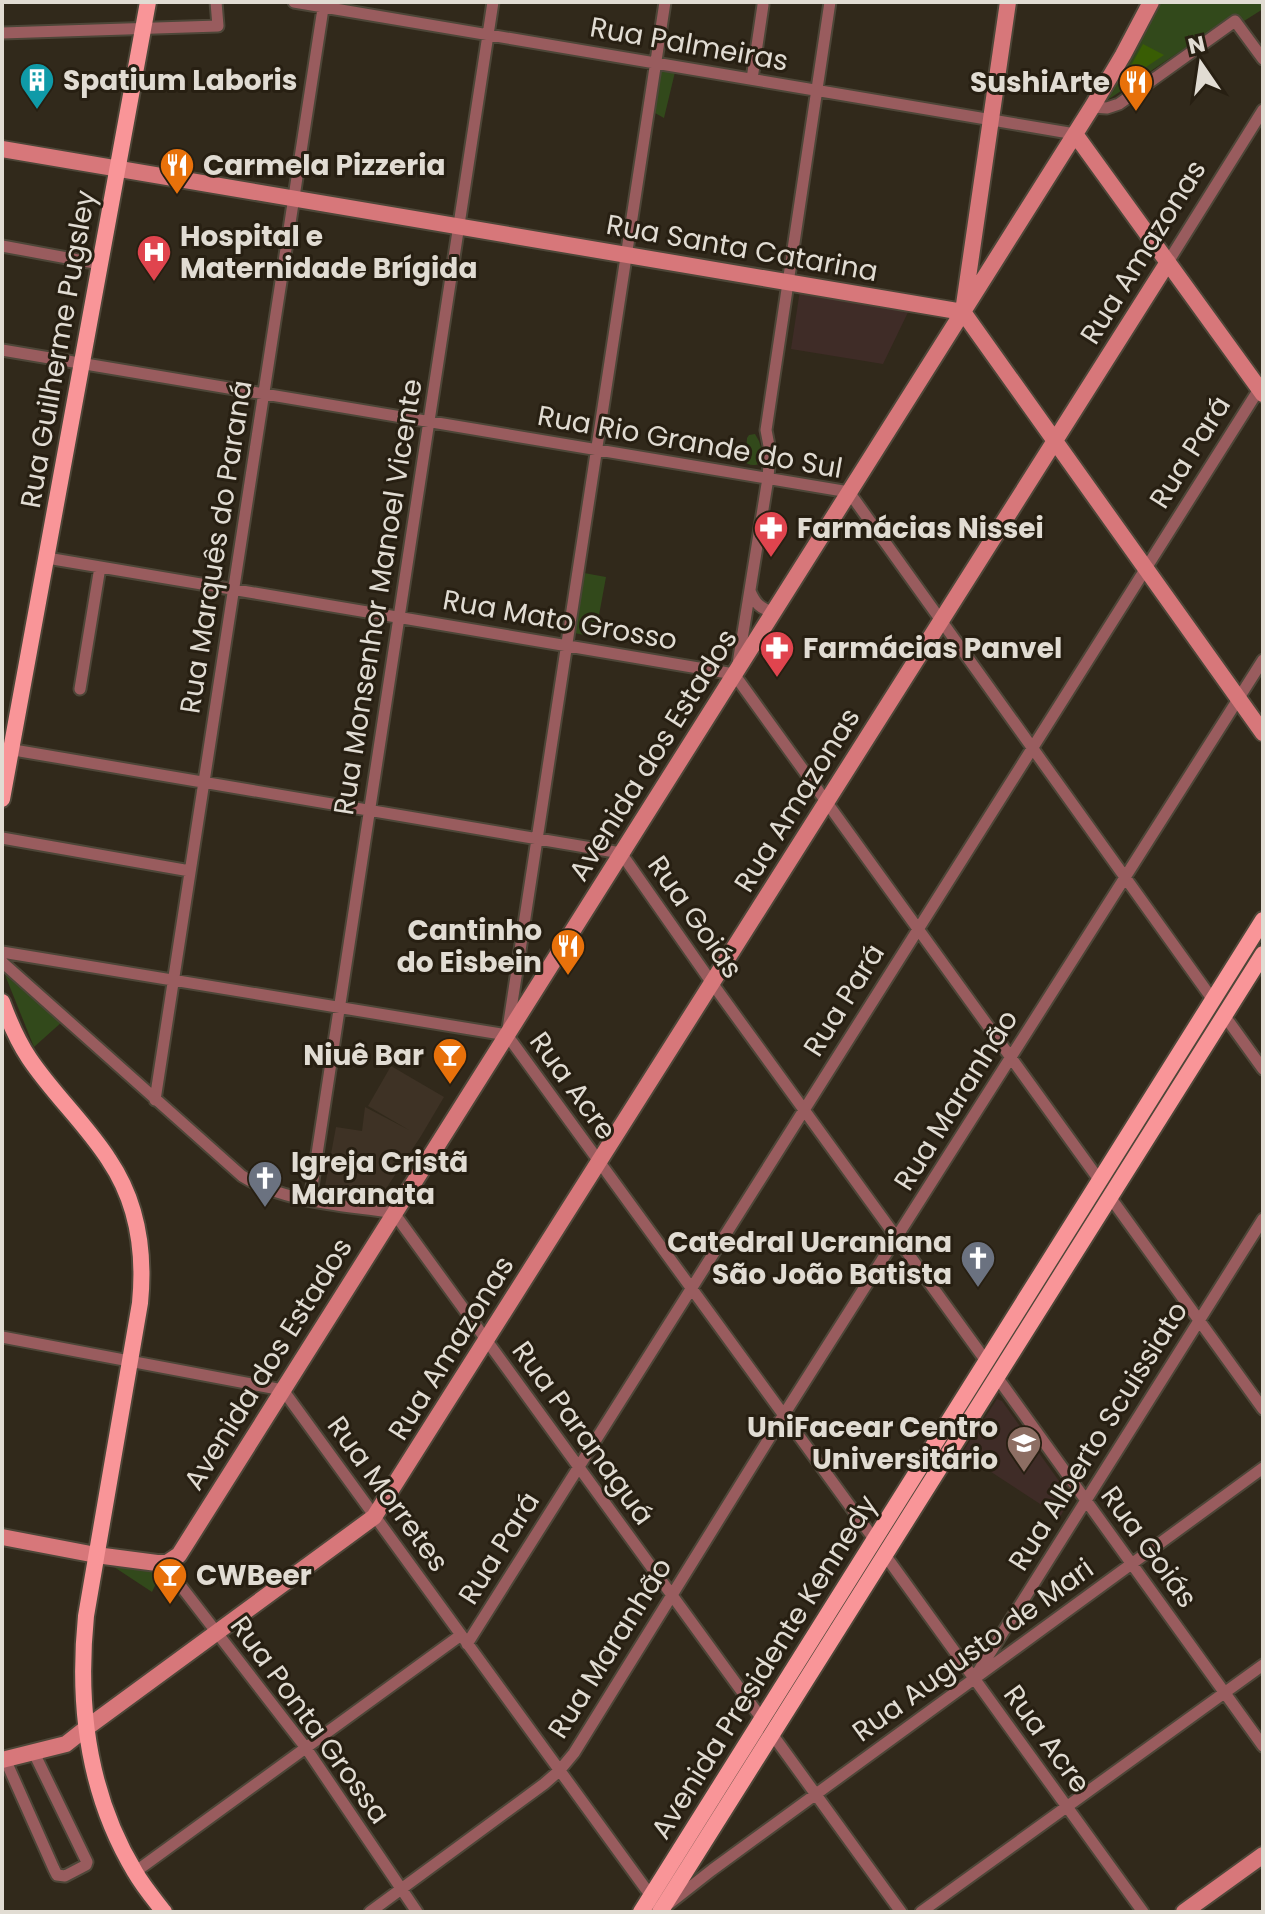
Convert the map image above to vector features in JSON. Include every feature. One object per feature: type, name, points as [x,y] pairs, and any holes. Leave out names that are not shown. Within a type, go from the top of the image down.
[{"type":"main road","name":"Rua Guilherme Pugsley","points":[[2,799],[7,749],[47,558],[148,2]]},
{"type":"main road","name":"Avenida Presidente Kennedy","points":[[661,1911],[772,1734],[850,1594],[874,1539],[1263,920]]},
{"type":"main road","name":"Avenida Presidente Kennedy","points":[[641,1912],[762,1719],[850,1594],[885,1555],[1263,954]]},
{"type":"main road","points":[[2,1002],[28,1056],[111,1163],[130,1202],[140,1239],[142,1280],[83,1645],[85,1729],[90,1760],[109,1820],[135,1872],[164,1912]]},
{"type":"main road","points":[[1042,1272],[1051,1280],[1053,1287]]},
{"type":"street","points":[[2,33],[218,26],[216,2]]},
{"type":"street","name":"Rua Palmeiras","points":[[294,2],[324,4],[488,35],[1075,134]]},
{"type":"street","name":"Rua Monsenhor Manoel Vicente","points":[[310,1200],[493,2]]},
{"type":"street","points":[[507,1035],[665,2]]},
{"type":"street","points":[[830,2],[766,430],[770,451],[768,478],[736,672],[826,802],[1100,1181]]},
{"type":"street","points":[[1008,2],[963,312],[1263,733]]},
{"type":"street","name":"Avenida dos Estados","points":[[157,1563],[171,1561],[179,1555],[1092,107],[1151,2]]},
{"type":"street","name":"Rua Marquês do Paraná","points":[[155,1100],[324,4]]},
{"type":"street","points":[[752,79],[763,5]]},
{"type":"street","points":[[1092,107],[1107,108],[1119,104],[1235,21],[1263,59]]},
{"type":"street","name":"Rua Amazonas","points":[[374,1517],[1263,110]]},
{"type":"street","points":[[1075,134],[1262,388]]},
{"type":"street","name":"Rua Santa Catarina","points":[[2,149],[963,312]]},
{"type":"street","points":[[2,246],[100,264]]},
{"type":"street","name":"Rua Rio Grande do Sul","points":[[2,350],[849,492],[1213,1000]]},
{"type":"street","name":"Rua Pará","points":[[135,1872],[306,1748],[464,1640],[578,1466],[1262,388]]},
{"type":"street","name":"Rua Mato Grosso","points":[[47,558],[736,672]]},
{"type":"street","points":[[80,689],[100,567]]},
{"type":"street","points":[[750,590],[758,606],[774,612]]},
{"type":"street","name":"Rua Maranhão","points":[[370,1912],[535,1792],[574,1753],[783,1416],[1263,660]]},
{"type":"street","name":"Rua Goiás","points":[[7,749],[621,853],[986,1361]]},
{"type":"street","points":[[2,838],[190,871]]},
{"type":"street","name":"Rua Acre","points":[[2,952],[507,1035],[874,1539]]},
{"type":"street","points":[[2,962],[242,1176],[264,1188],[310,1200],[394,1213]]},
{"type":"street","points":[[1224,1015],[1263,1069]]},
{"type":"street","points":[[1110,1197],[1263,1409]]},
{"type":"street","name":"Rua Paranaguá","points":[[394,1213],[762,1719]]},
{"type":"street","name":"Rua Alberto Scuissiato","points":[[974,1679],[1263,1219]]},
{"type":"street","points":[[2,1337],[283,1390]]},
{"type":"street","name":"Rua Goiás","points":[[997,1377],[1263,1746]]},
{"type":"street","name":"Rua Morretes","points":[[283,1390],[651,1896]]},
{"type":"street","name":"Rua Augusto de Mari","points":[[661,1911],[712,1870],[1263,1468]]},
{"type":"street","points":[[34,1753],[87,1862],[65,1876],[57,1875],[4,1760],[66,1744],[374,1517]]},
{"type":"street","points":[[2,1537],[157,1563]]},
{"type":"street","name":"Rua Acre","points":[[885,1555],[1143,1912]]},
{"type":"street","name":"Rua Ponta Grossa","points":[[157,1563],[170,1572],[306,1748],[417,1912]]},
{"type":"street","points":[[921,1912],[1263,1665]]},
{"type":"street","points":[[772,1734],[901,1912]]},
{"type":"street","points":[[1184,1912],[1263,1855]]},
{"type":"street","points":[[692,1861],[698,1867],[712,1870]]},
{"type":"shaded area","points":[[800,290],[911,306],[883,364],[791,349]]},
{"type":"shaded area","points":[[391,1066],[444,1097],[381,1196],[325,1186],[336,1127],[362,1131],[365,1107],[409,1130],[368,1106]]},
{"type":"shaded area","name":"UniFacear Centro Universitário","points":[[997,1399],[1002,1401],[1069,1495],[1060,1517],[962,1453]]},
{"type":"green space","points":[[1153,2],[1263,2],[1263,9],[1244,21],[1235,16],[1230,18],[1106,101]]},
{"type":"green space","points":[[1143,44],[1164,55],[1128,79],[1125,76]]},
{"type":"green space","points":[[661,69],[675,72],[664,118],[655,113]]},
{"type":"green space","points":[[755,434],[764,457],[761,463],[753,465],[741,459],[746,452],[747,438]]},
{"type":"green space","points":[[584,573],[606,577],[595,637],[574,633]]},
{"type":"green space","points":[[5,975],[63,1021],[34,1047]]},
{"type":"green space","points":[[111,1565],[161,1573],[152,1592]]},
{"type":"place","name":"Spatium Laboris","points":[[37,111]]},
{"type":"place","name":"SushiArte","points":[[1136,113]]},
{"type":"place","name":"Carmela Pizzeria","points":[[177,196]]},
{"type":"place","name":"Hospital e Maternidade Brígida","points":[[154,283]]},
{"type":"place","name":"Farmácias Nissei","points":[[771,559]]},
{"type":"place","name":"Farmácias Panvel","points":[[777,679]]},
{"type":"place","name":"Cantinho do Eisbein","points":[[568,977]]},
{"type":"place","name":"Niuê Bar","points":[[450,1086]]},
{"type":"place","name":"Igreja Cristã Maranata","points":[[265,1209]]},
{"type":"place","name":"Catedral Ucraniana São João Batista","points":[[978,1289]]},
{"type":"place","name":"UniFacear Centro Universitário","points":[[1024,1474]]},
{"type":"place","name":"CWBeer","points":[[170,1606]]}]
